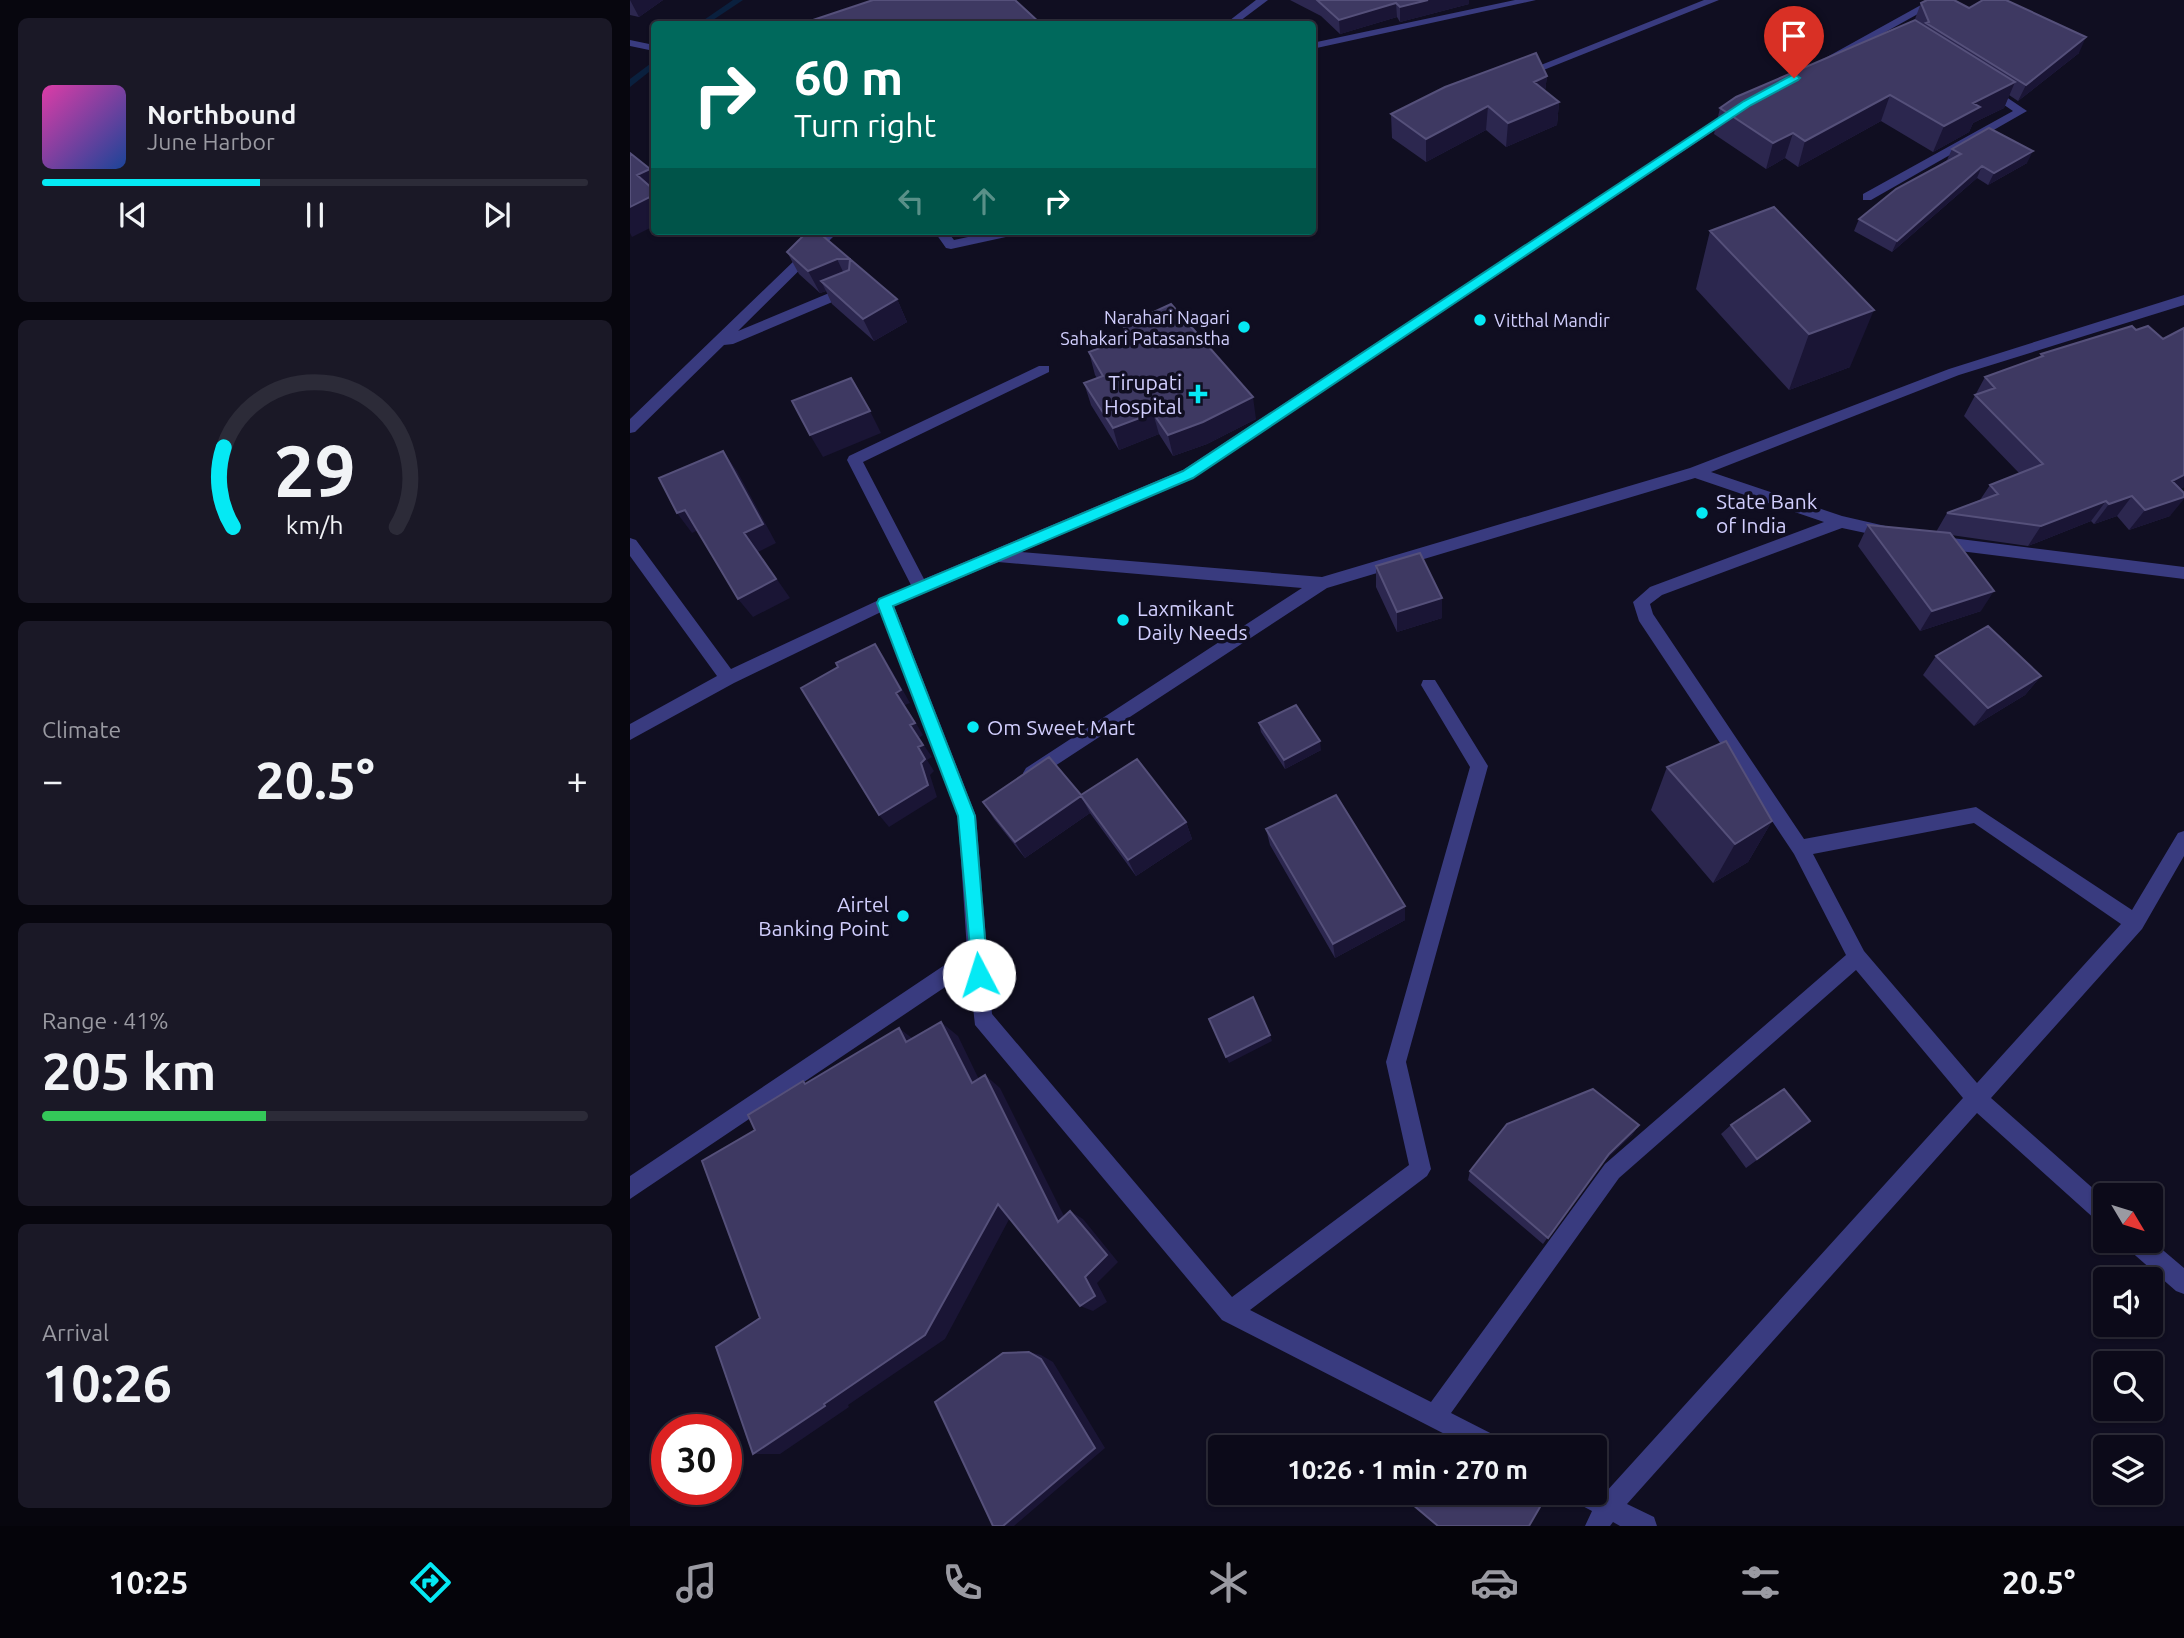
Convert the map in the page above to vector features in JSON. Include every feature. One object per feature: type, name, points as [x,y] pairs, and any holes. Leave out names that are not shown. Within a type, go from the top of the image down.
[{"type":"street","points":[[1234,21],[1263,0]]},
{"type":"street","points":[[1316,45],[1531,0]]},
{"type":"street","points":[[1504,82],[1714,0]]},
{"type":"street","points":[[1806,71],[1894,30],[1938,0]]},
{"type":"street","points":[[630,43],[651,47]]},
{"type":"street","points":[[1867,197],[2021,111],[1977,83]]},
{"type":"street","points":[[630,733],[728,678],[885,603],[1188,474],[1747,103]]},
{"type":"street","points":[[630,428],[829,235]]},
{"type":"street","points":[[943,235],[951,245],[997,235]]},
{"type":"street","points":[[717,345],[854,288]]},
{"type":"street","points":[[1012,786],[1322,583],[1695,472],[1954,372],[2184,300]]},
{"type":"street","points":[[921,587],[854,460],[1044,369]]},
{"type":"street","points":[[1695,472],[1841,522],[1913,537],[1958,546],[2184,573]]},
{"type":"street","points":[[1841,522],[1656,591],[1641,602],[1645,616],[1800,848],[1857,957],[1976,1098],[2093,1202]]},
{"type":"street","points":[[630,544],[728,678]]},
{"type":"street","points":[[996,556],[1322,583]]},
{"type":"street","points":[[885,603],[972,812],[982,1018],[1230,1312],[1471,1435]]},
{"type":"street","points":[[1230,1312],[1420,1169],[1396,1062],[1479,766],[1429,685]]},
{"type":"street","points":[[1800,848],[1976,815],[2135,923]]},
{"type":"street","points":[[1646,1526],[1602,1516],[2135,923],[2184,839]]},
{"type":"street","points":[[630,1188],[977,954]]},
{"type":"street","points":[[1435,1416],[1612,1171],[1857,957]]},
{"type":"street","points":[[2150,1253],[2184,1283]]},
{"type":"building","points":[[873,0],[1015,0],[1038,21],[810,21]]},
{"type":"building","points":[[1317,0],[1428,0],[1400,7],[1396,3],[1339,20]]},
{"type":"building","points":[[1927,0],[1954,0],[1969,8],[1983,0],[2006,0],[2086,37],[2026,85],[1926,23],[1929,22],[1921,3]]},
{"type":"building","points":[[1915,20],[2015,82],[1973,103],[1980,107],[1944,126],[1890,95],[1805,141],[1793,133],[1773,143],[1720,108],[1736,97]]},
{"type":"building","points":[[1536,53],[1547,76],[1534,82],[1559,102],[1508,123],[1488,106],[1426,139],[1391,114],[1445,87]]},
{"type":"building","points":[[1989,128],[2033,151],[1994,173],[1982,166],[1897,241],[1859,219],[1896,189],[1961,154],[1952,149]]},
{"type":"building","points":[[630,153],[650,169],[637,175],[651,187],[651,196],[630,207]]},
{"type":"building","points":[[1774,207],[1874,310],[1809,334],[1710,231]]},
{"type":"building","points":[[804,235],[822,235],[850,259],[837,259],[808,271],[787,252]]},
{"type":"building","points":[[850,259],[897,299],[863,319],[821,281],[849,270]]},
{"type":"building","points":[[1171,304],[1253,397],[1203,422],[1168,435],[1153,413],[1113,428],[1084,383],[1103,376],[1089,352],[1132,336],[1123,326]]},
{"type":"building","points":[[2132,326],[2136,330],[2148,326],[2163,339],[2184,328],[2184,475],[2172,481],[2184,493],[2184,497],[2145,510],[2132,496],[2109,504],[2106,501],[2041,526],[1947,513],[1998,494],[1990,485],[2043,464],[1975,395],[1995,388],[1985,377],[2043,356],[2041,354]]},
{"type":"building","points":[[851,378],[870,411],[810,435],[792,401]]},
{"type":"building","points":[[723,451],[763,524],[744,533],[776,579],[738,599],[685,510],[677,513],[659,478]]},
{"type":"building","points":[[1868,525],[1950,533],[1994,591],[1932,611]]},
{"type":"building","points":[[1420,553],[1442,598],[1397,612],[1376,566]]},
{"type":"building","points":[[1988,626],[2041,676],[1988,708],[1936,656]]},
{"type":"building","points":[[875,644],[901,690],[896,693],[915,723],[910,725],[923,745],[918,747],[925,759],[921,763],[928,785],[879,815],[801,688],[838,667],[836,663]]},
{"type":"building","points":[[1296,705],[1320,741],[1284,760],[1259,723]]},
{"type":"building","points":[[1726,741],[1772,821],[1735,844],[1667,767]]},
{"type":"building","points":[[1049,757],[1081,795],[1137,759],[1186,822],[1128,860],[1081,796],[1015,842],[983,802]]},
{"type":"building","points":[[1336,795],[1405,906],[1333,944],[1266,829]]},
{"type":"building","points":[[1253,997],[1270,1035],[1226,1057],[1209,1019]]},
{"type":"building","points":[[941,1022],[972,1083],[985,1075],[1058,1222],[1070,1211],[1107,1255],[1085,1277],[1095,1296],[1080,1306],[998,1204],[925,1335],[753,1454],[742,1422],[742,1414],[739,1414],[716,1347],[760,1318],[702,1161],[755,1130],[748,1115],[803,1081],[805,1084],[899,1028],[906,1042]]},
{"type":"building","points":[[1593,1089],[1639,1125],[1609,1154],[1548,1238],[1470,1171],[1507,1124]]},
{"type":"building","points":[[1784,1089],[1810,1121],[1757,1159],[1731,1125]]},
{"type":"building","points":[[1029,1352],[1041,1359],[1095,1448],[1003,1526],[993,1526],[935,1402],[1003,1353]]},
{"type":"building","points":[[1413,1505],[1540,1507],[1529,1526],[1438,1526]]},
{"type":"waterway","points":[[707,21],[739,0]]},
{"type":"waterway","points":[[630,84],[651,66]]},
{"type":"place","name":"Vitthal Mandir","points":[[1480,320]]},
{"type":"place","name":"Narahari Nagari Sahakari Patasanstha","points":[[1244,327]]},
{"type":"place","name":"Tirupati Hospital","points":[[1198,394]]},
{"type":"place","name":"State Bank of India","points":[[1702,513]]},
{"type":"place","name":"Laxmikant Daily Needs","points":[[1123,620]]},
{"type":"place","name":"Om Sweet Mart","points":[[973,727]]},
{"type":"place","name":"Airtel Banking Point","points":[[903,916]]},
{"type":"route","points":[[979,975],[967,816],[885,603],[1188,474],[1747,103],[1794,78]]}]
